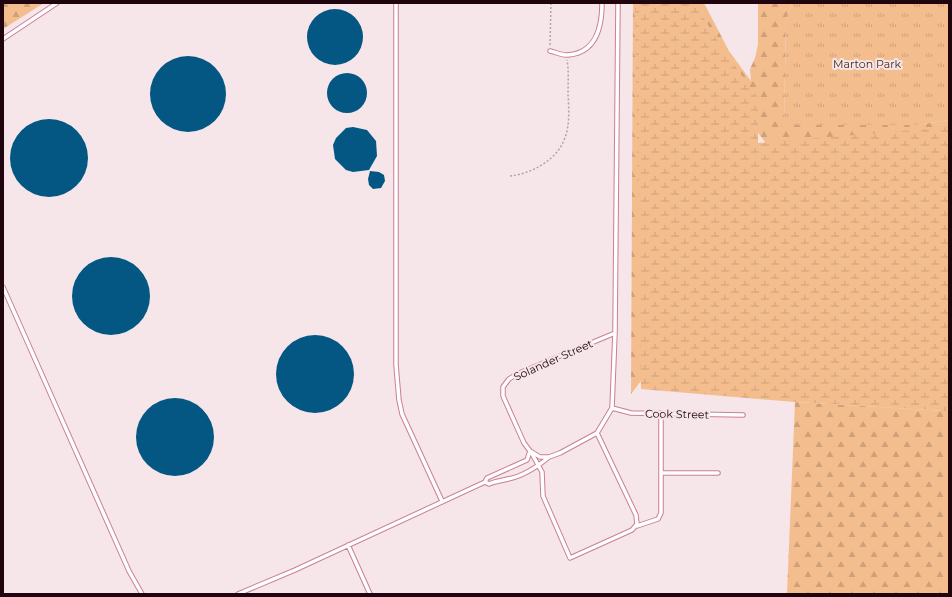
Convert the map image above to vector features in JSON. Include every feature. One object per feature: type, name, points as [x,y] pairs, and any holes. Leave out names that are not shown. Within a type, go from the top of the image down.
[{"type":"lane","points":[[3,39],[57,3]]},
{"type":"lane","points":[[396,3],[396,365],[399,400],[408,430],[442,501]]},
{"type":"lane","points":[[550,51],[565,55],[582,51],[591,44],[597,36],[600,26],[602,3]]},
{"type":"lane","points":[[484,482],[489,484],[496,480],[507,480],[538,466],[549,457],[597,433],[612,408],[615,332],[618,3]]},
{"type":"lane","points":[[3,287],[130,571],[142,594]]},
{"type":"lane","name":"Solander Street","points":[[615,332],[517,374],[509,379],[503,387],[503,396],[524,443],[542,472],[543,496],[570,558],[634,527]]},
{"type":"lane","name":"Cook Street","points":[[612,408],[631,413],[743,415]]},
{"type":"lane","points":[[634,527],[658,519],[661,513],[660,414]]},
{"type":"lane","points":[[597,433],[636,515],[637,524],[634,527]]},
{"type":"lane","points":[[238,594],[484,482],[487,478],[527,460],[530,451],[540,457],[549,457]]},
{"type":"lane","points":[[661,473],[718,473]]},
{"type":"lane","points":[[348,545],[370,594]]},
{"type":"path","points":[[550,3],[550,51]]},
{"type":"path","points":[[510,176],[529,172],[543,164],[557,152],[564,140],[568,130],[569,107],[568,67],[565,55]]},
{"type":"green space","points":[[3,3],[44,3],[3,29]]},
{"type":"green space","points":[[633,3],[645,3],[647,373],[631,394]]},
{"type":"green space","points":[[635,3],[695,3],[718,42],[758,98],[758,143],[949,127],[949,407],[946,411],[795,402],[641,389]]},
{"type":"green space","points":[[660,3],[704,3],[729,51],[751,81],[750,69],[755,58],[758,44],[758,3],[792,3],[786,19],[784,125],[917,125],[949,120],[949,139],[771,150]]},
{"type":"green space","name":"Marton Park","points":[[792,3],[949,3],[949,120],[917,125],[784,125],[786,19]]},
{"type":"green space","points":[[795,402],[946,411],[949,407],[949,594],[787,594]]},
{"type":"building","points":[[335,9],[350,14],[358,22],[363,37],[358,52],[350,60],[335,65],[320,60],[312,52],[307,37],[312,22],[320,14]]},
{"type":"building","points":[[180,56],[196,56],[209,62],[220,73],[226,86],[224,109],[209,126],[196,132],[180,132],[167,126],[152,109],[150,102],[150,86],[156,73],[173,58]]},
{"type":"building","points":[[347,73],[355,75],[361,79],[365,85],[367,93],[365,101],[361,107],[355,111],[347,113],[339,111],[333,107],[329,101],[327,93],[329,85],[333,79],[339,75]]},
{"type":"building","points":[[49,119],[64,122],[76,131],[85,143],[88,158],[85,173],[76,185],[64,194],[49,197],[34,194],[22,185],[13,173],[10,158],[13,143],[22,131],[34,122]]},
{"type":"building","points":[[353,127],[367,130],[376,141],[377,156],[369,170],[353,172],[346,170],[335,159],[333,145],[336,138],[346,128]]},
{"type":"building","points":[[370,171],[379,172],[384,175],[385,181],[381,188],[373,189],[369,185],[368,179]]},
{"type":"building","points":[[111,257],[126,260],[139,268],[147,281],[150,296],[147,311],[139,324],[126,332],[111,335],[96,332],[83,324],[75,311],[72,296],[75,281],[83,268],[96,260]]},
{"type":"building","points":[[315,335],[330,338],[343,346],[351,359],[354,374],[351,389],[343,402],[330,410],[315,413],[300,410],[287,402],[279,389],[276,374],[279,359],[287,346],[300,338]]},
{"type":"building","points":[[175,398],[190,401],[197,405],[207,415],[211,422],[214,437],[211,452],[207,459],[197,469],[190,473],[175,476],[160,473],[153,469],[143,459],[139,452],[136,437],[139,422],[143,415],[153,405],[160,401]]}]
